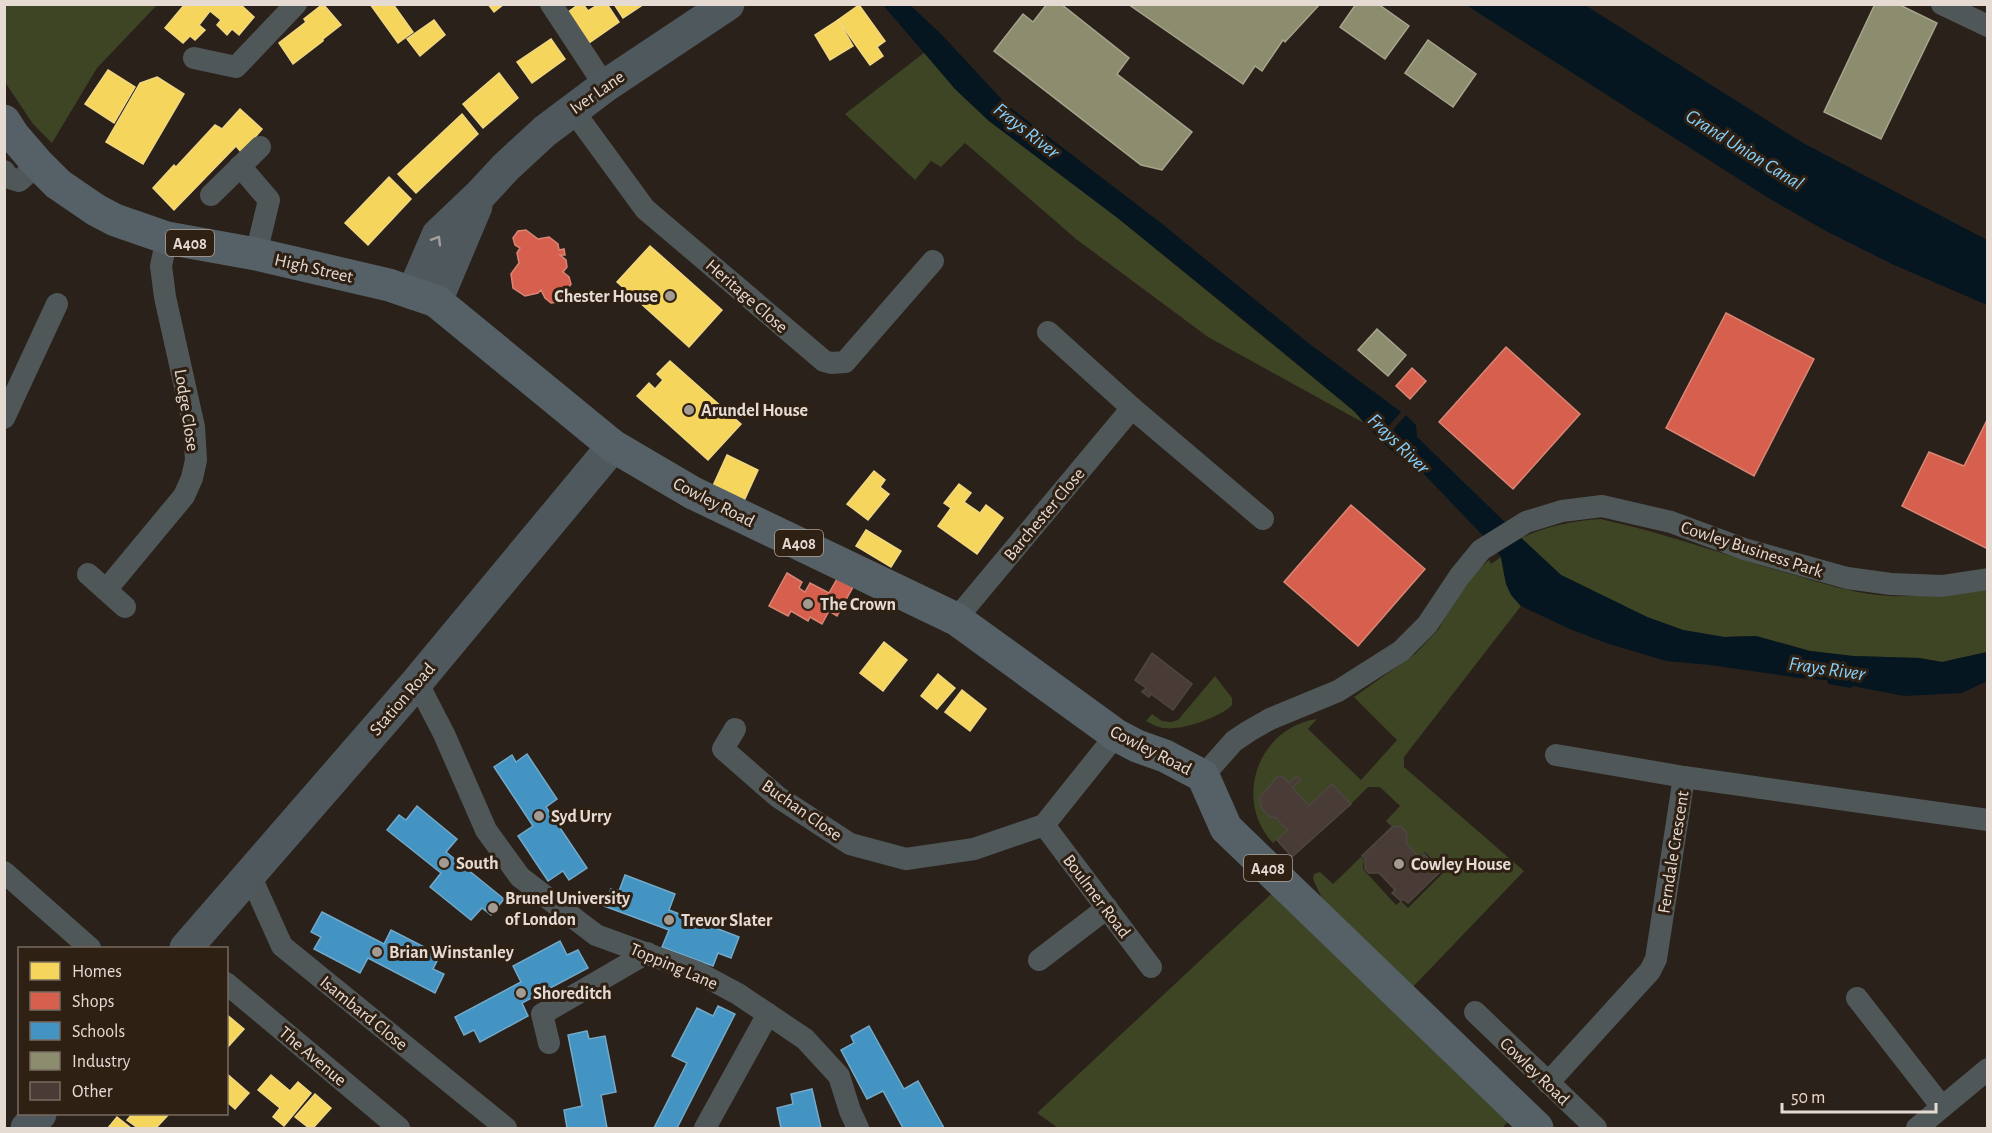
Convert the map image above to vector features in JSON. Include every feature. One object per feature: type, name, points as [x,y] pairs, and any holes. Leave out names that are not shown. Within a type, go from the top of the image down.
[{"type":"main road","name":"High Street","points":[[4,121],[13,135],[58,184],[96,210],[132,227],[167,238],[256,254],[389,285],[425,297],[613,446]]},
{"type":"main road","name":"Cowley Road","points":[[613,446],[693,493],[956,620],[1116,735],[1137,747],[1166,756],[1203,777],[1226,828],[1537,1128]]},
{"type":"street","points":[[194,58],[236,67],[296,4]]},
{"type":"street","points":[[551,4],[605,86]]},
{"type":"street","name":"Iver Lane","points":[[425,297],[438,235],[506,167],[572,109],[728,4]]},
{"type":"street","points":[[1942,4],[1988,26]]},
{"type":"street","name":"Heritage Close","points":[[572,109],[645,209],[824,361],[845,362],[933,261]]},
{"type":"street","points":[[211,195],[260,147]]},
{"type":"street","points":[[4,171],[9,178],[19,181],[38,164]]},
{"type":"street","points":[[240,166],[269,200],[256,254]]},
{"type":"street","name":"Lodge Close","points":[[106,590],[184,496],[192,478],[196,460],[194,427],[165,297],[161,266],[167,238]]},
{"type":"street","points":[[4,418],[57,304]]},
{"type":"street","points":[[1048,332],[1132,408],[1263,519]]},
{"type":"street","name":"Barchester Close","points":[[956,620],[1132,408]]},
{"type":"street","name":"Station Road","points":[[187,947],[417,682],[613,446]]},
{"type":"street","name":"Cowley Business Park","points":[[1203,777],[1234,741],[1249,731],[1270,719],[1338,691],[1401,651],[1427,625],[1459,577],[1481,550],[1520,525],[1562,511],[1602,506],[1671,522],[1744,549],[1847,578],[1891,584],[1942,586],[1988,579]]},
{"type":"street","points":[[88,574],[125,606]]},
{"type":"street","name":"Topping Lane","points":[[417,682],[444,734],[486,830],[520,877],[596,935],[697,972],[738,994],[805,1039],[839,1077],[850,1112],[858,1128]]},
{"type":"street","name":"Buchan Close","points":[[735,729],[723,749],[778,797],[850,844],[906,859],[974,849],[1044,825]]},
{"type":"street","points":[[1044,825],[1116,735]]},
{"type":"street","points":[[1556,755],[1684,777]]},
{"type":"street","name":"Ferndale Crescent","points":[[1548,1083],[1650,970],[1656,959],[1684,777],[1988,820]]},
{"type":"street","name":"Boulmer Road","points":[[1044,825],[1151,967]]},
{"type":"street","points":[[4,873],[89,947]]},
{"type":"street","name":"Isambard Close","points":[[249,875],[282,946],[506,1128]]},
{"type":"street","points":[[1039,960],[1107,908]]},
{"type":"street","points":[[549,1043],[542,1014],[647,953]]},
{"type":"street","name":"The Avenue","points":[[228,985],[399,1128]]},
{"type":"street","points":[[1857,998],[1942,1107]]},
{"type":"street","name":"Cowley Road","points":[[1475,1012],[1596,1128]]},
{"type":"street","points":[[705,1128],[768,1014]]},
{"type":"street","points":[[1483,1077],[1509,1047]]},
{"type":"street","points":[[1917,1128],[1988,1069]]},
{"type":"street","points":[[27,1128],[38,1115]]},
{"type":"green space","points":[[4,5],[157,5],[97,68],[52,143],[33,124],[5,82]]},
{"type":"green space","points":[[925,52],[955,89],[989,121],[1119,219],[1354,411],[1364,423],[1208,337],[1076,239],[965,143],[941,167],[931,161],[915,180],[845,114]]},
{"type":"green space","points":[[1600,519],[1650,531],[1858,592],[1906,596],[1987,589],[1987,652],[1942,662],[1919,658],[1853,656],[1810,651],[1756,636],[1724,637],[1683,630],[1647,617],[1561,575],[1521,538],[1560,525]]},
{"type":"green space","points":[[1501,557],[1509,589],[1521,606],[1404,757],[1404,767],[1524,871],[1411,989],[1325,905],[1313,879],[1314,874],[1320,872],[1333,884],[1361,857],[1364,859],[1363,869],[1396,905],[1401,901],[1408,908],[1444,872],[1425,852],[1419,857],[1406,843],[1407,834],[1400,826],[1391,826],[1386,821],[1400,806],[1380,787],[1368,787],[1351,804],[1332,784],[1309,806],[1292,787],[1300,780],[1297,776],[1289,783],[1282,776],[1278,776],[1260,797],[1262,809],[1270,817],[1277,818],[1276,820],[1288,830],[1273,843],[1261,825],[1254,806],[1254,787],[1258,768],[1267,750],[1280,736],[1297,725],[1317,719],[1308,729],[1361,780],[1397,740],[1354,697],[1415,654],[1438,630],[1459,593],[1474,574],[1489,560],[1491,564]]},
{"type":"green space","points":[[1215,676],[1232,698],[1232,705],[1227,710],[1180,727],[1162,728],[1146,721],[1152,714],[1162,721],[1178,720]]},
{"type":"green space","points":[[1283,883],[1516,1114],[1502,1128],[1058,1128],[1037,1113]]},
{"type":"water","name":"Frays River","points":[[883,5],[910,5],[941,34],[1007,105],[1161,223],[1307,342],[1401,412],[1378,438],[1354,411],[1256,330],[1119,219],[989,121],[955,89]]},
{"type":"water","name":"Grand Union Canal","points":[[1466,5],[1585,5],[1803,143],[1987,240],[1987,305],[1892,264],[1826,231],[1770,199]]},
{"type":"water","name":"Frays River","points":[[1406,415],[1416,425],[1417,437],[1509,526],[1487,540],[1421,471],[1405,462],[1382,442]]},
{"type":"water","name":"Frays River","points":[[1517,534],[1561,575],[1647,617],[1683,630],[1724,637],[1756,636],[1810,651],[1853,656],[1919,658],[1942,662],[1987,652],[1987,681],[1962,693],[1904,696],[1853,686],[1851,688],[1828,684],[1827,680],[1666,661],[1606,643],[1521,606],[1511,595],[1506,584],[1501,557],[1495,549]]},
{"type":"building: Homes","points":[[185,4],[240,4],[254,17],[239,35],[232,29],[227,35],[217,25],[221,20],[210,11],[199,25],[205,30],[195,40],[190,36],[183,43],[165,28]]},
{"type":"building: Homes","points":[[323,4],[341,25],[293,64],[279,43],[306,22],[304,19]]},
{"type":"building: Homes","points":[[370,4],[393,4],[413,32],[398,43]]},
{"type":"building: Homes","points":[[488,4],[504,4],[494,12]]},
{"type":"building: Homes","points":[[579,4],[583,4],[588,11],[599,4],[607,4],[619,22],[589,43],[567,13]]},
{"type":"building: Homes","points":[[614,4],[644,4],[623,18]]},
{"type":"building: Homes","points":[[859,5],[885,41],[877,47],[883,56],[870,65],[838,20]]},
{"type":"building: Homes","points":[[434,20],[445,35],[420,56],[407,39]]},
{"type":"building: Homes","points":[[838,20],[853,46],[830,60],[815,35]]},
{"type":"building: Homes","points":[[551,39],[565,59],[532,83],[517,62]]},
{"type":"building: Homes","points":[[108,70],[135,87],[114,123],[85,104]]},
{"type":"building: Homes","points":[[499,73],[518,98],[483,128],[463,104]]},
{"type":"building: Homes","points":[[157,77],[184,94],[143,164],[106,142],[140,83]]},
{"type":"building: Homes","points":[[240,109],[262,129],[242,153],[236,146],[174,210],[153,188],[215,125],[222,129]]},
{"type":"building: Homes","points":[[462,114],[478,134],[416,193],[398,174]]},
{"type":"building: Homes","points":[[389,177],[411,199],[368,245],[345,223]]},
{"type":"building: Homes","name":"Chester House","points":[[650,246],[722,310],[689,347],[617,282]]},
{"type":"building: Homes","name":"Arundel House","points":[[670,361],[741,424],[708,460],[637,396],[649,383],[655,389],[663,380],[657,374]]},
{"type":"building: Homes","points":[[727,455],[758,470],[743,503],[712,488]]},
{"type":"building: Homes","points":[[874,471],[885,480],[880,487],[889,494],[868,520],[847,504]]},
{"type":"building: Homes","points":[[959,484],[971,493],[964,502],[980,513],[986,505],[1003,518],[977,554],[938,526],[951,508],[944,503]]},
{"type":"building: Homes","points":[[866,530],[901,551],[891,567],[856,546]]},
{"type":"building: Homes","points":[[884,642],[907,660],[883,691],[860,673]]},
{"type":"building: Homes","points":[[938,674],[955,688],[937,709],[921,696]]},
{"type":"building: Homes","points":[[962,690],[986,709],[970,731],[945,712]]},
{"type":"building: Homes","points":[[228,1016],[244,1029],[228,1047]]},
{"type":"building: Homes","points":[[228,1075],[249,1093],[235,1109],[228,1103]]},
{"type":"building: Homes","points":[[271,1075],[290,1091],[298,1082],[311,1093],[284,1126],[273,1117],[280,1108],[258,1090]]},
{"type":"building: Homes","points":[[315,1094],[331,1108],[313,1128],[309,1128],[295,1117]]},
{"type":"building: Homes","points":[[131,1115],[168,1115],[156,1128],[138,1128],[127,1120]]},
{"type":"building: Homes","points":[[117,1117],[131,1128],[108,1128]]},
{"type":"building: Shops","points":[[526,230],[538,239],[549,237],[558,244],[559,250],[564,249],[565,255],[560,255],[566,260],[567,267],[563,272],[569,277],[571,284],[559,302],[551,303],[541,290],[525,296],[513,288],[511,274],[519,263],[517,253],[520,248],[515,245],[513,238],[518,231]]},
{"type":"building: Shops","points":[[1726,313],[1814,359],[1754,476],[1666,428]]},
{"type":"building: Shops","points":[[1506,347],[1580,414],[1513,489],[1439,422]]},
{"type":"building: Shops","points":[[1412,368],[1426,381],[1410,399],[1396,386]]},
{"type":"building: Shops","points":[[1988,418],[1988,549],[1902,506],[1929,452],[1964,466]]},
{"type":"building: Shops","points":[[1351,505],[1425,569],[1358,646],[1284,582]]},
{"type":"building: Shops","points":[[787,573],[802,582],[799,588],[805,592],[810,583],[829,593],[837,579],[853,587],[837,616],[829,611],[822,624],[810,617],[808,621],[791,611],[788,616],[769,606]]},
{"type":"building: Schools","name":"Syd Urry","points":[[527,754],[557,799],[546,807],[587,868],[569,880],[563,871],[548,881],[518,836],[533,826],[494,767],[512,755],[516,762]]},
{"type":"building: Schools","name":"South","points":[[417,806],[457,839],[446,852],[504,899],[491,915],[482,908],[471,920],[430,887],[441,873],[387,830],[399,815],[406,820]]},
{"type":"building: Schools","name":"Trevor Slater","points":[[625,875],[675,894],[669,910],[739,937],[731,958],[718,953],[713,966],[662,947],[669,930],[604,906],[611,889],[619,891]]},
{"type":"building: Schools","name":"Brian Winstanley","points":[[322,912],[384,944],[391,930],[440,955],[433,969],[444,974],[435,993],[368,958],[360,973],[314,949],[321,937],[311,932]]},
{"type":"building: Schools","name":"Shoreditch","points":[[560,941],[567,955],[578,950],[588,968],[522,1003],[528,1016],[480,1042],[474,1030],[464,1035],[455,1017],[521,982],[513,966]]},
{"type":"building: Schools","points":[[718,1006],[735,1014],[677,1128],[654,1128],[687,1063],[672,1056],[697,1008],[713,1016]]},
{"type":"building: Schools","points":[[869,1026],[904,1089],[918,1081],[944,1128],[903,1128],[883,1091],[867,1099],[841,1050],[854,1043],[851,1036]]},
{"type":"building: Schools","points":[[587,1031],[589,1039],[605,1036],[616,1092],[601,1095],[607,1128],[567,1128],[564,1110],[582,1106],[568,1035]]},
{"type":"building: Schools","points":[[812,1089],[821,1128],[781,1128],[777,1108],[793,1104],[791,1094]]},
{"type":"building: Industry","points":[[1047,4],[1061,4],[1129,58],[1117,74],[1192,132],[1162,170],[1141,165],[994,51],[1023,14],[1033,22]]},
{"type":"building: Industry","points":[[1128,4],[1320,4],[1285,42],[1283,40],[1262,71],[1255,66],[1243,84]]},
{"type":"building: Industry","points":[[1356,4],[1378,4],[1409,26],[1385,59],[1340,27]]},
{"type":"building: Industry","points":[[1875,4],[1898,4],[1937,23],[1881,139],[1824,112]]},
{"type":"building: Industry","points":[[1428,40],[1476,74],[1453,107],[1405,73]]},
{"type":"building: Industry","points":[[1377,329],[1406,355],[1388,376],[1358,350]]},
{"type":"building: Other","points":[[1152,653],[1192,684],[1173,710],[1151,694],[1149,697],[1142,692],[1146,688],[1135,680]]},
{"type":"building: Other","points":[[1278,776],[1282,776],[1289,783],[1297,776],[1301,780],[1292,787],[1309,806],[1332,784],[1351,804],[1292,857],[1277,840],[1288,830],[1277,818],[1270,817],[1262,809],[1260,802],[1260,797]]},
{"type":"building: Other","name":"Cowley House","points":[[1400,826],[1407,833],[1406,843],[1420,858],[1424,854],[1441,871],[1408,903],[1403,899],[1401,901],[1392,893],[1395,890],[1379,873],[1369,873],[1365,869],[1365,858],[1362,856],[1392,827]]},
{"type":"place","name":"Chester House","points":[[670,296]]},
{"type":"place","name":"Arundel House","points":[[689,410]]},
{"type":"place","name":"The Crown","points":[[808,604]]},
{"type":"place","name":"Syd Urry","points":[[539,816]]},
{"type":"place","name":"South","points":[[444,863]]},
{"type":"place","name":"Cowley House","points":[[1399,864]]},
{"type":"place","name":"Brunel University of London","points":[[493,908]]},
{"type":"place","name":"Trevor Slater","points":[[669,920]]},
{"type":"place","name":"Brian Winstanley","points":[[377,952]]},
{"type":"place","name":"Shoreditch","points":[[521,993]]}]
